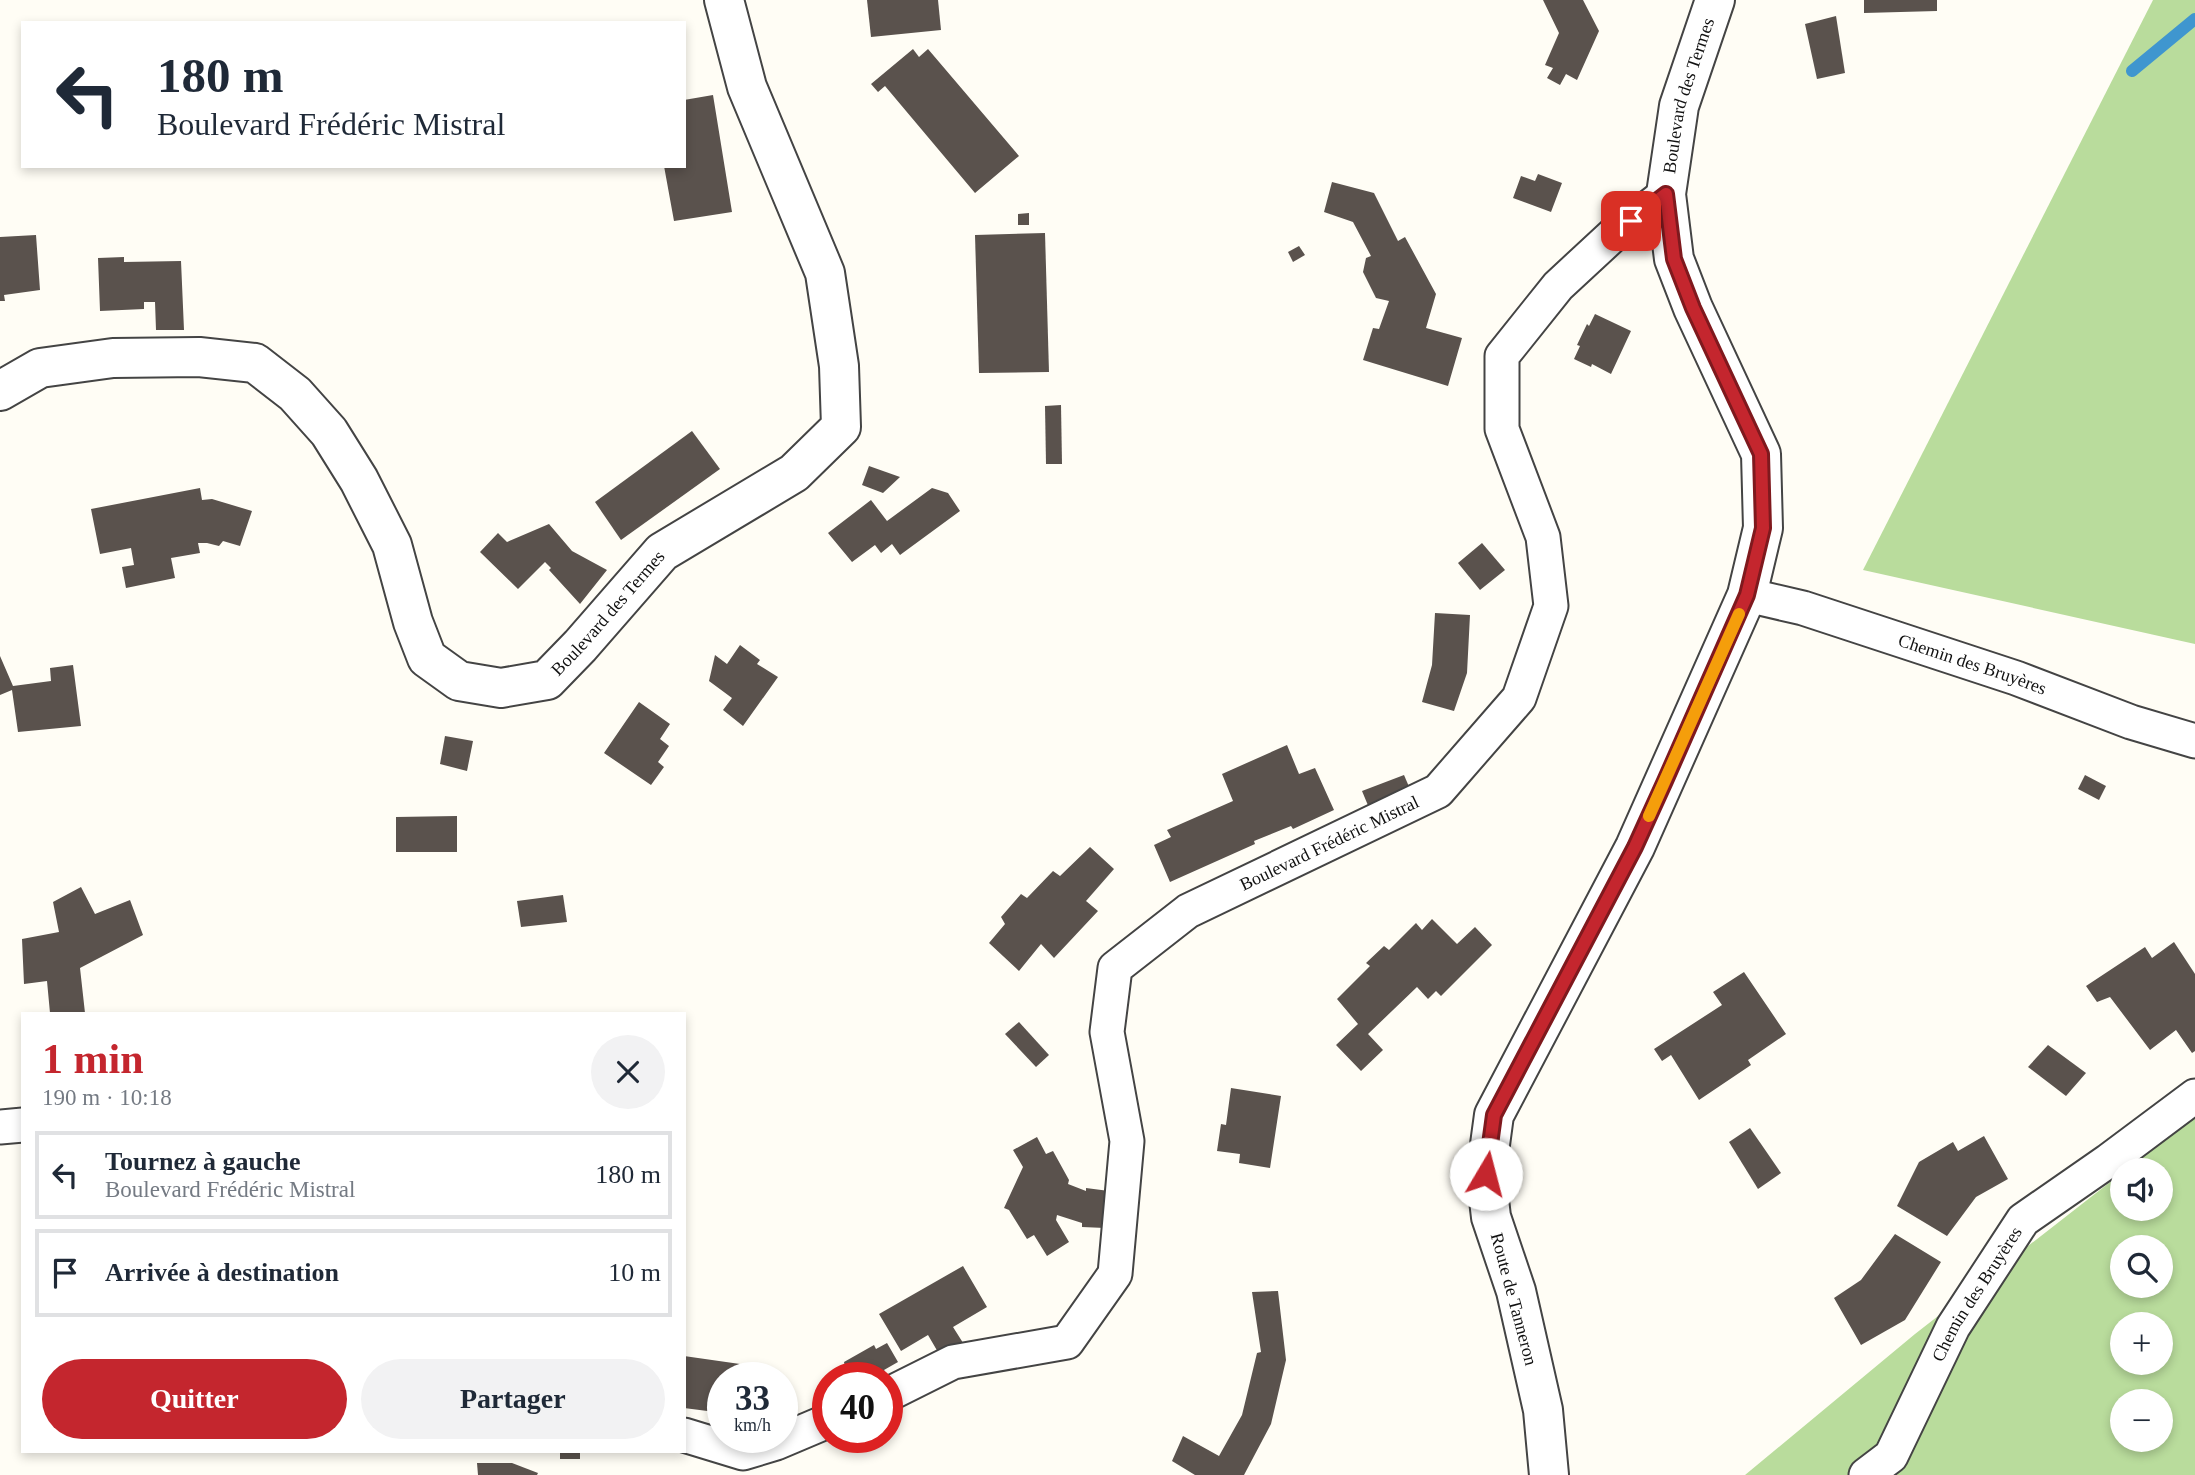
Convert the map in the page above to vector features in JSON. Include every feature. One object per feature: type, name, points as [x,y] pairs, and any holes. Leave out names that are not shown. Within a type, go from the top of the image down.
[{"type":"street","name":"Boulevard des Termes","points":[[0,391],[40,368],[113,358],[199,357],[255,363],[295,394],[329,432],[359,480],[392,545],[413,622],[427,658],[459,681],[501,688],[547,680],[662,552],[794,473],[841,427],[839,366],[825,273],[747,87],[724,0]]},
{"type":"street","name":"Boulevard des Termes","points":[[1666,194],[1679,106],[1715,0]]},
{"type":"street","name":"Route de Tanneron","points":[[1549,1475],[1544,1410],[1516,1291],[1491,1217],[1486,1174],[1494,1115],[1635,847],[1747,595],[1763,528],[1761,454],[1693,308],[1674,259],[1666,194]]},
{"type":"street","name":"Boulevard Frédéric Mistral","points":[[903,1387],[953,1362],[1067,1342],[1115,1274],[1127,1141],[1107,1032],[1115,968],[1188,911],[1438,791],[1519,698],[1551,606],[1543,537],[1503,429],[1503,356],[1558,286],[1613,235],[1666,194]]},
{"type":"street","name":"Chemin des Bruyères","points":[[1747,595],[1803,608],[2015,678],[2131,722],[2195,741]]},
{"type":"street","name":"Chemin des Bruyères","points":[[1866,1475],[1891,1456],[1953,1328],[2023,1220],[2195,1096]]},
{"type":"street","points":[[0,1126],[21,1125]]},
{"type":"street","points":[[686,1436],[743,1453],[812,1428]]},
{"type":"green space","points":[[2153,0],[2195,0],[2195,644],[1863,570]]},
{"type":"green space","points":[[2195,1116],[2195,1475],[1745,1475],[1915,1334],[2110,1182],[2110,1221],[2173,1221],[2173,1158],[2142,1158]]},
{"type":"building","points":[[867,0],[938,0],[941,30],[871,37]]},
{"type":"building","points":[[1543,0],[1583,0],[1599,31],[1577,80],[1566,74],[1560,85],[1547,78],[1553,68],[1545,65],[1559,33]]},
{"type":"building","points":[[1864,0],[1937,0],[1937,11],[1864,13]]},
{"type":"building","points":[[1836,16],[1845,73],[1817,79],[1805,24]]},
{"type":"building","points":[[913,49],[919,57],[928,49],[1019,156],[975,193],[885,86],[878,92],[871,84]]},
{"type":"building","points":[[713,95],[732,212],[674,221],[664,168],[686,168],[686,100]]},
{"type":"building","points":[[1538,174],[1562,183],[1551,212],[1513,198],[1521,176],[1535,181]]},
{"type":"building","points":[[1332,182],[1374,193],[1398,241],[1405,237],[1436,294],[1426,328],[1462,338],[1448,386],[1363,360],[1373,328],[1379,329],[1389,301],[1376,298],[1363,272],[1366,258],[1371,256],[1353,222],[1324,212]]},
{"type":"building","points":[[1029,213],[1029,225],[1018,225],[1018,214]]},
{"type":"building","points":[[1045,233],[1049,372],[979,373],[975,235]]},
{"type":"building","points":[[36,235],[40,290],[4,295],[5,301],[0,301],[0,237]]},
{"type":"building","points":[[1299,246],[1305,255],[1293,262],[1288,252]]},
{"type":"building","points":[[124,257],[124,262],[181,261],[184,330],[156,330],[155,302],[144,302],[144,309],[100,311],[98,258]]},
{"type":"building","points":[[1595,314],[1631,331],[1611,374],[1592,364],[1591,367],[1574,359],[1580,346],[1577,345]]},
{"type":"building","points":[[1061,405],[1062,464],[1046,464],[1045,406]]},
{"type":"building","points":[[692,431],[720,469],[621,540],[595,502]]},
{"type":"building","points":[[869,466],[900,477],[883,493],[862,485]]},
{"type":"building","points":[[200,488],[202,500],[212,499],[252,511],[240,546],[223,541],[219,546],[198,543],[200,553],[171,558],[175,578],[126,588],[122,567],[134,565],[131,548],[100,554],[91,509]]},
{"type":"building","points":[[932,488],[948,493],[960,511],[900,555],[892,544],[881,553],[875,545],[852,562],[828,533],[871,500],[887,521]]},
{"type":"building","points":[[549,524],[572,551],[607,570],[580,604],[545,562],[518,589],[480,552],[498,533],[507,542]]},
{"type":"building","points":[[1482,543],[1505,570],[1480,590],[1458,563]]},
{"type":"building","points":[[1435,613],[1470,615],[1467,673],[1454,711],[1422,702],[1432,665]]},
{"type":"building","points":[[740,645],[760,660],[757,664],[778,677],[743,726],[723,710],[732,698],[709,681],[715,655],[727,664]]},
{"type":"building","points":[[0,656],[13,686],[51,681],[50,668],[73,665],[81,726],[18,732],[12,690],[0,695]]},
{"type":"building","points":[[639,702],[670,724],[660,739],[669,746],[658,762],[664,767],[651,785],[604,753]]},
{"type":"building","points":[[445,736],[473,741],[467,771],[440,764]]},
{"type":"building","points":[[1287,745],[1299,774],[1315,768],[1334,810],[1293,829],[1291,826],[1254,841],[1255,844],[1170,882],[1154,845],[1171,837],[1167,830],[1233,801],[1222,774]]},
{"type":"building","points":[[1404,775],[1413,796],[1372,815],[1362,791]]},
{"type":"building","points":[[2085,775],[2106,786],[2099,800],[2078,789]]},
{"type":"building","points":[[457,816],[457,852],[396,852],[396,817]]},
{"type":"building","points":[[1090,847],[1114,869],[1086,901],[1098,911],[1054,958],[1041,944],[1019,971],[989,943],[1005,924],[1001,917],[1021,894],[1027,898],[1053,871],[1060,876]]},
{"type":"building","points":[[81,887],[95,914],[130,900],[143,935],[80,968],[85,1012],[50,1012],[47,981],[24,984],[22,939],[59,932],[53,902]]},
{"type":"building","points":[[563,895],[567,922],[521,927],[517,901]]},
{"type":"building","points":[[1432,919],[1457,944],[1475,927],[1492,945],[1441,996],[1436,991],[1428,999],[1417,987],[1368,1034],[1383,1050],[1361,1071],[1336,1045],[1358,1024],[1337,999],[1370,966],[1366,963],[1384,946],[1389,950],[1416,923],[1422,930]]},
{"type":"building","points":[[2174,942],[2195,974],[2195,1051],[2192,1053],[2176,1030],[2150,1050],[2110,997],[2097,1002],[2086,986],[2145,947],[2152,958]]},
{"type":"building","points":[[1744,972],[1786,1034],[1748,1060],[1751,1065],[1699,1100],[1671,1055],[1662,1061],[1654,1049],[1722,1005],[1713,992]]},
{"type":"building","points":[[1019,1022],[1049,1055],[1036,1067],[1005,1034]]},
{"type":"building","points":[[2048,1045],[2086,1073],[2066,1096],[2028,1067]]},
{"type":"building","points":[[1231,1088],[1281,1096],[1270,1168],[1239,1163],[1240,1154],[1217,1151],[1221,1124],[1226,1125]]},
{"type":"building","points":[[1750,1128],[1781,1173],[1758,1189],[1729,1142]]},
{"type":"building","points":[[1984,1136],[2008,1179],[1976,1197],[1947,1236],[1897,1206],[1919,1162],[1953,1142],[1958,1151]]},
{"type":"building","points":[[1037,1137],[1046,1154],[1053,1151],[1069,1180],[1068,1184],[1086,1191],[1086,1188],[1109,1191],[1105,1228],[1082,1227],[1082,1223],[1057,1215],[1056,1220],[1069,1242],[1047,1256],[1034,1235],[1027,1239],[1009,1210],[1004,1208],[1023,1167],[1013,1150]]},
{"type":"building","points":[[1895,1234],[1941,1262],[1905,1320],[1861,1345],[1834,1298],[1861,1280]]},
{"type":"building","points":[[963,1266],[987,1307],[953,1327],[965,1346],[942,1359],[928,1335],[901,1351],[879,1314]]},
{"type":"building","points":[[1278,1291],[1286,1360],[1271,1424],[1244,1475],[1195,1475],[1172,1461],[1183,1436],[1219,1456],[1242,1415],[1257,1353],[1261,1352],[1252,1292]]},
{"type":"building","points":[[887,1343],[898,1362],[844,1362],[874,1345],[876,1349]]},
{"type":"building","points":[[686,1356],[726,1362],[707,1362],[707,1411],[686,1408]]},
{"type":"building","points":[[560,1453],[580,1453],[580,1459],[560,1459]]},
{"type":"building","points":[[477,1463],[512,1463],[538,1473],[478,1475]]},
{"type":"waterway","points":[[2132,71],[2195,19]]},
{"type":"slow traffic","points":[[1649,816],[1739,614]]},
{"type":"route","points":[[1486,1174],[1494,1115],[1635,847],[1747,595],[1763,528],[1761,454],[1693,308],[1674,259],[1666,194],[1631,221]]}]
